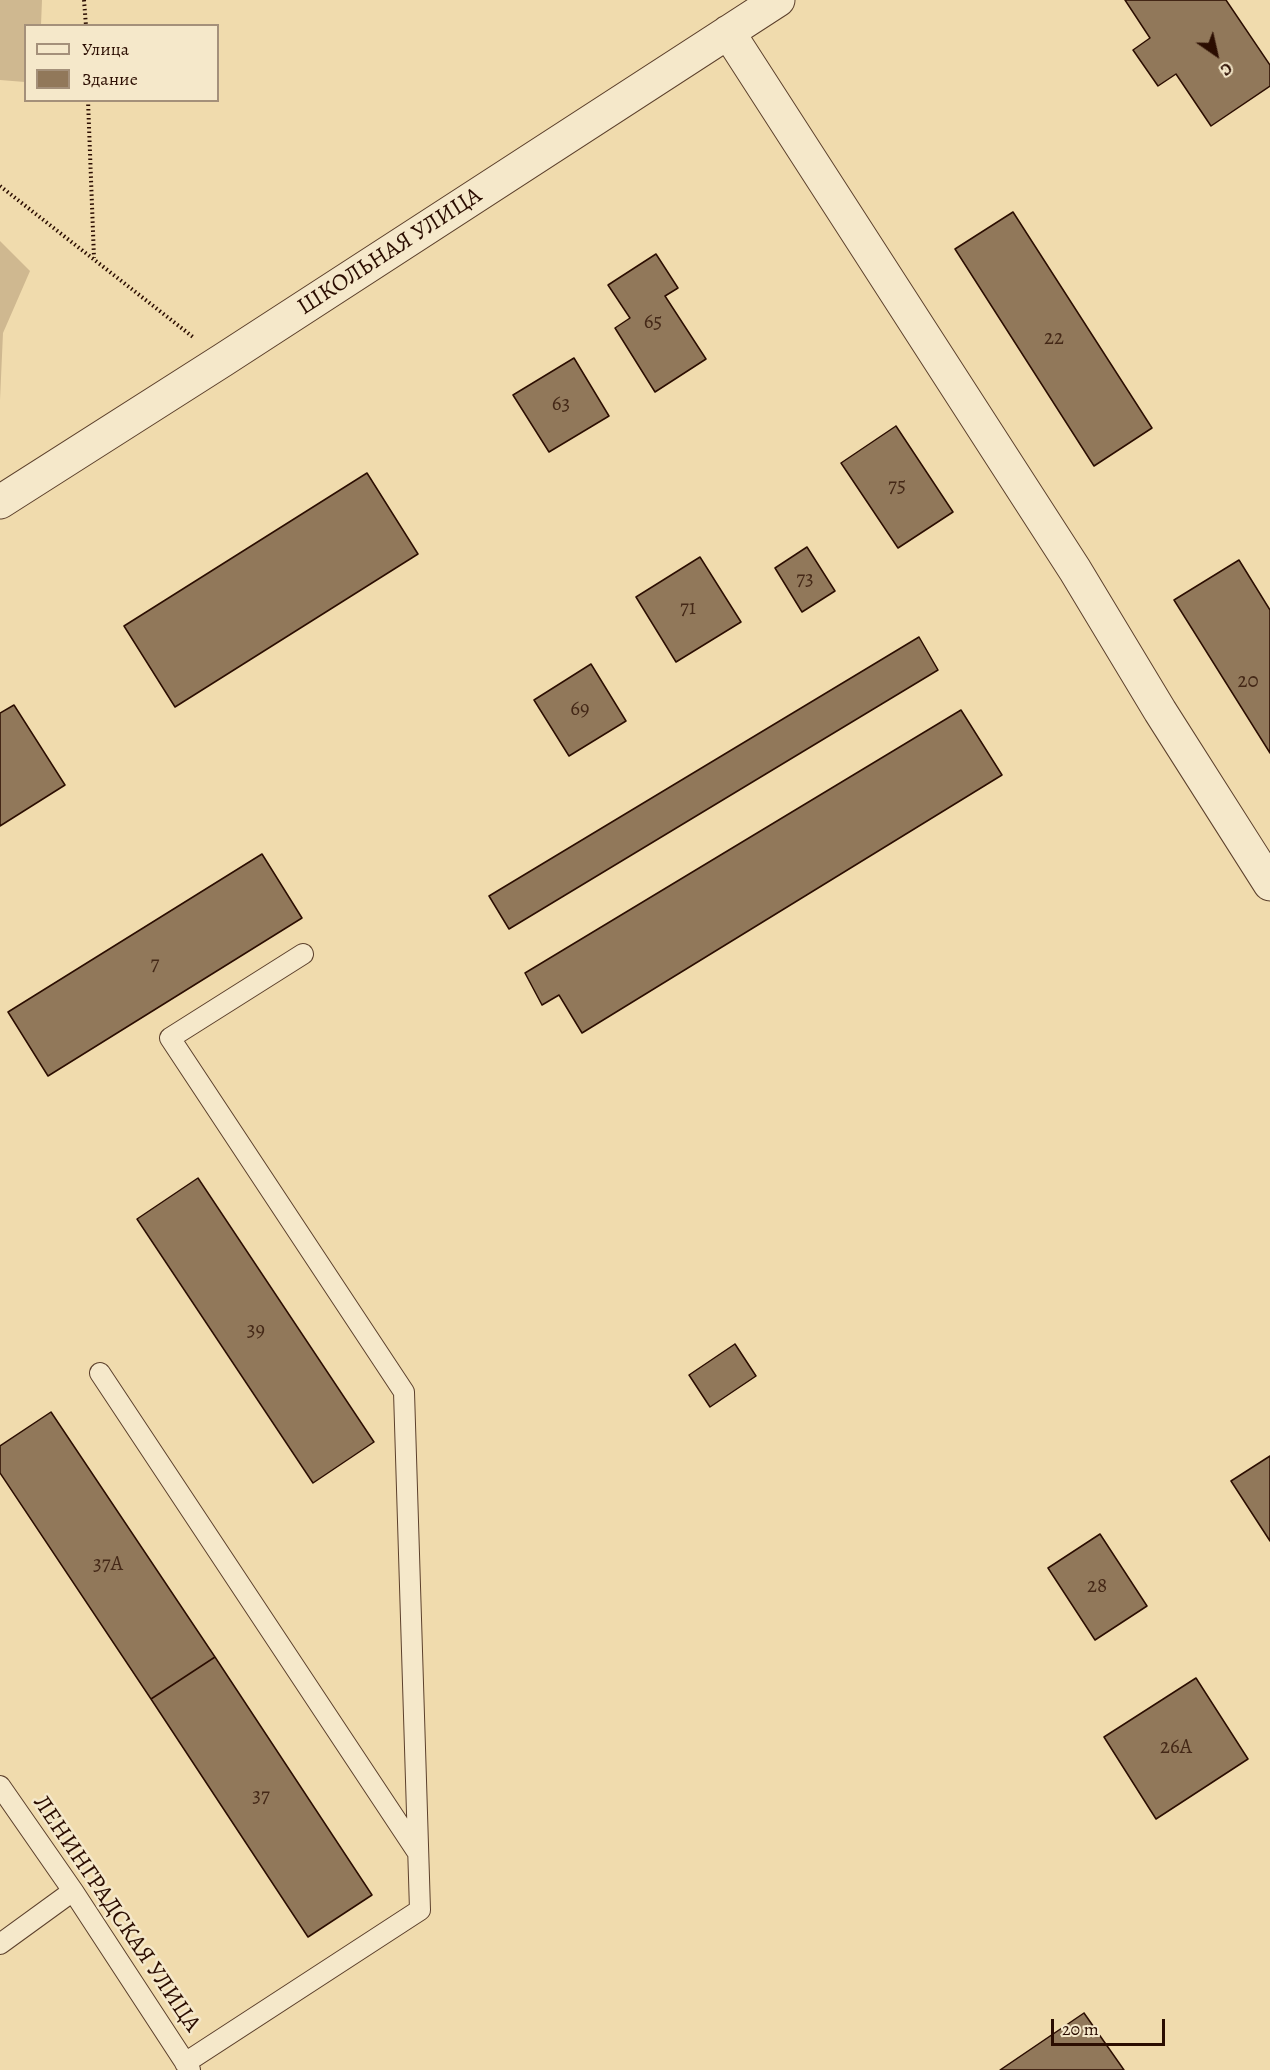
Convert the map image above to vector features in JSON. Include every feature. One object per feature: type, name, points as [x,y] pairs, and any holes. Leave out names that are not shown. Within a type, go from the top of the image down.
[{"type":"street","name":"ШКОЛЬНАЯ УЛИЦА","points":[[0,502],[778,0]]},
{"type":"street","points":[[728,32],[1075,570],[1160,711],[1270,884]]},
{"type":"lane","points":[[188,2067],[420,1910],[404,1392],[171,1038],[303,954]]},
{"type":"lane","points":[[100,1373],[418,1853]]},
{"type":"lane","name":"ЛЕНИНГРАДСКАЯ УЛИЦА","points":[[0,1786],[74,1891],[188,2067]]},
{"type":"lane","points":[[0,1944],[74,1891]]},
{"type":"path","points":[[84,0],[86,24]]},
{"type":"path","points":[[88,102],[94,259]]},
{"type":"path","points":[[0,186],[223,360]]},
{"type":"shaded area","points":[[0,0],[42,0],[41,24],[24,24],[24,82],[0,80]]},
{"type":"shaded area","points":[[0,241],[30,271],[3,333],[0,400]]},
{"type":"building","points":[[1125,0],[1226,0],[1270,65],[1270,86],[1211,126],[1176,74],[1158,86],[1133,50],[1150,38]]},
{"type":"building","points":[[1013,212],[1152,428],[1094,466],[955,249]]},
{"type":"building","points":[[656,254],[678,288],[665,296],[706,359],[655,392],[615,328],[630,318],[608,285]]},
{"type":"building","points":[[574,358],[609,416],[549,452],[513,395]]},
{"type":"building","points":[[896,426],[953,512],[898,548],[841,463]]},
{"type":"building","points":[[367,473],[418,554],[175,707],[124,626]]},
{"type":"building","points":[[807,547],[835,591],[802,612],[775,568]]},
{"type":"building","points":[[700,557],[741,622],[676,662],[636,597]]},
{"type":"building","points":[[1239,560],[1270,610],[1270,753],[1174,600]]},
{"type":"building","points":[[919,637],[938,670],[509,929],[489,896]]},
{"type":"building","points":[[591,664],[626,721],[569,756],[534,700]]},
{"type":"building","points":[[14,705],[65,785],[0,826],[0,713]]},
{"type":"building","points":[[961,710],[1002,775],[582,1033],[559,995],[542,1005],[525,973]]},
{"type":"building","points":[[262,854],[302,918],[48,1076],[8,1012]]},
{"type":"building","points":[[198,1178],[374,1442],[313,1483],[137,1219]]},
{"type":"building","points":[[735,1344],[756,1376],[710,1407],[689,1375]]},
{"type":"building","points":[[51,1412],[215,1657],[151,1699],[0,1473],[0,1446]]},
{"type":"building","points":[[1270,1456],[1270,1541],[1231,1481]]},
{"type":"building","points":[[1100,1534],[1147,1606],[1095,1640],[1048,1568]]},
{"type":"building","points":[[215,1657],[372,1895],[308,1937],[151,1699]]},
{"type":"building","points":[[1196,1678],[1248,1759],[1156,1819],[1104,1737]]},
{"type":"building","points":[[1084,2013],[1124,2070],[1000,2070]]}]
